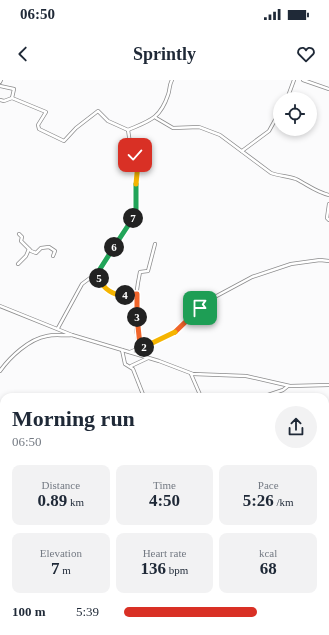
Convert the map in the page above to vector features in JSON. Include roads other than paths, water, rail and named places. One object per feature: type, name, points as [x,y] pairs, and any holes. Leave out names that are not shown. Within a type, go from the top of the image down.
[{"type":"street","points":[[0,100],[4,101],[12,98],[46,112],[38,127],[63,140],[98,111],[108,121],[128,130],[156,118],[167,97],[172,80]]},
{"type":"street","points":[[290,92],[294,80]]},
{"type":"street","points":[[303,80],[329,89]]},
{"type":"street","points":[[0,86],[14,89],[12,98]]},
{"type":"street","points":[[156,118],[173,128],[180,129],[199,127],[210,130],[220,135],[271,173],[294,178],[312,189],[329,194]]},
{"type":"street","points":[[242,151],[269,130],[273,123]]},
{"type":"street","points":[[58,328],[82,284],[100,269],[135,213],[138,163],[130,143],[128,130]]},
{"type":"street","points":[[329,204],[327,218],[329,220]]},
{"type":"street","points":[[19,234],[22,237],[21,241],[34,253],[41,248],[49,247],[55,251],[53,256]]},
{"type":"street","points":[[140,355],[137,323],[137,294],[140,272],[147,272],[155,244]]},
{"type":"street","points":[[18,264],[26,256],[29,249]]},
{"type":"street","points":[[130,352],[176,331],[186,319],[207,302],[252,277],[291,264],[320,260],[329,261]]},
{"type":"street","points":[[99,278],[100,269]]},
{"type":"street","points":[[94,275],[97,275],[116,295],[137,294]]},
{"type":"street","points":[[0,306],[58,328],[72,335],[140,355],[191,373],[204,376],[246,376],[289,386],[329,385]]},
{"type":"street","points":[[0,370],[4,364],[34,340],[47,336],[72,335]]},
{"type":"street","points":[[121,349],[125,364],[130,366],[140,383],[143,393]]},
{"type":"street","points":[[130,366],[148,358]]},
{"type":"street","points":[[191,373],[194,376],[200,393]]},
{"type":"street","points":[[274,393],[289,386]]}]
